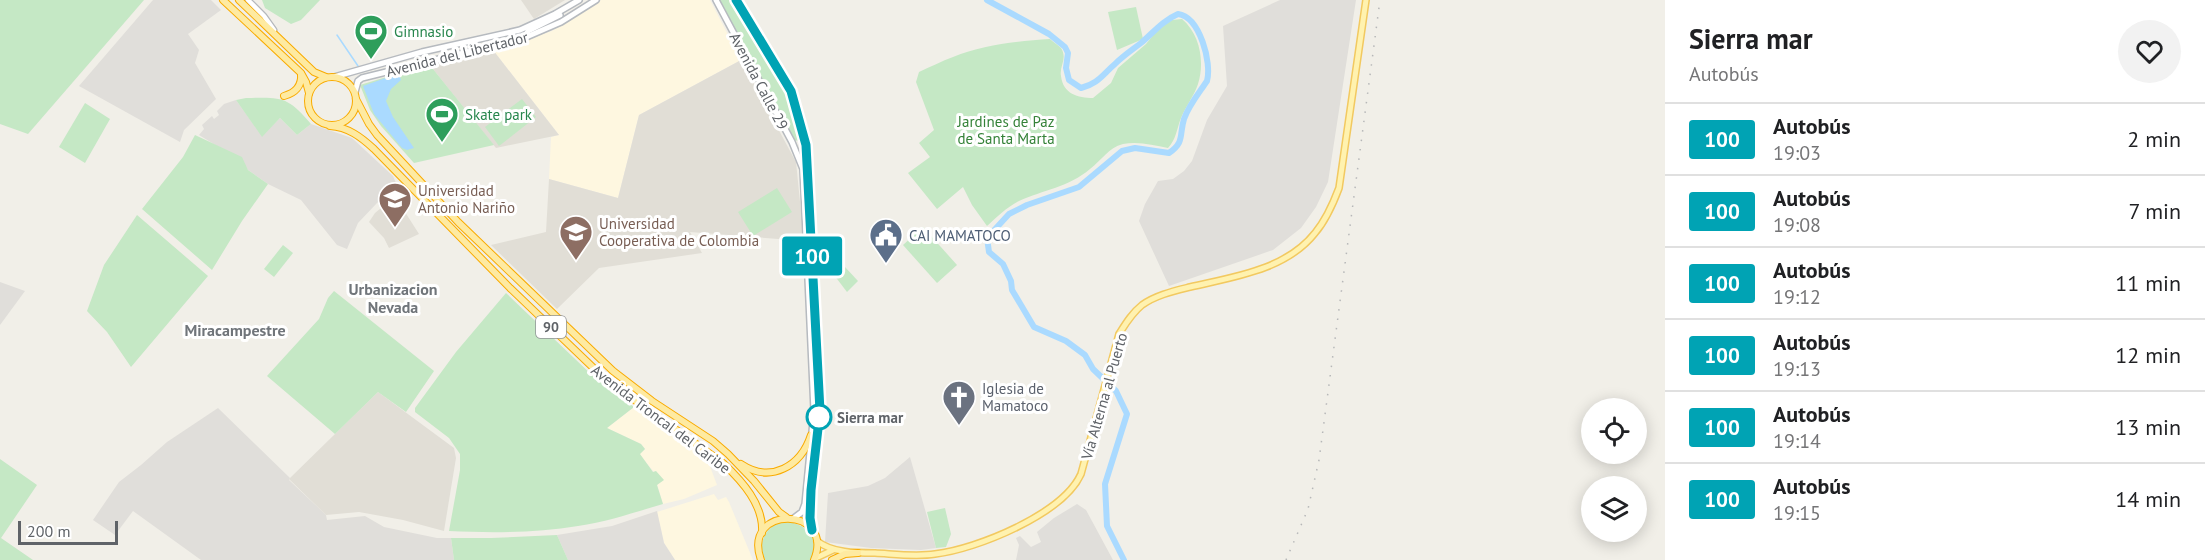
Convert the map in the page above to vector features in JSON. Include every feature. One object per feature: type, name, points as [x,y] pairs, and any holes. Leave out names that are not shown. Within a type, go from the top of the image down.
[{"type":"highway","points":[[224,0],[301,73],[306,82],[309,94],[308,106],[312,116],[330,126],[349,119],[355,110],[355,96],[346,82],[314,72],[239,0]]},
{"type":"highway","points":[[284,96],[297,89],[301,73]]},
{"type":"highway","points":[[309,94],[317,82],[331,77]]},
{"type":"highway","name":"Avenida Troncal del Caribe","points":[[355,96],[377,135],[458,222],[613,371],[728,454],[786,517]]},
{"type":"highway","name":"Avenida Troncal del Caribe","points":[[330,126],[338,126],[355,134],[374,149],[510,288],[605,379],[723,463],[736,476],[753,500],[762,521],[762,533]]},
{"type":"highway","points":[[728,454],[746,467],[758,471],[781,470],[792,465],[801,457],[811,435]]},
{"type":"highway","points":[[762,533],[774,520],[786,517],[807,524],[817,541],[815,559]]},
{"type":"highway","name":"90","points":[[761,560],[758,548],[762,533]]},
{"type":"highway","points":[[832,560],[845,554],[858,553]]},
{"type":"main road","name":"Avenida del Libertador","points":[[331,77],[422,52],[520,30],[579,0]]},
{"type":"main road","name":"Avenida del Libertador","points":[[355,96],[356,86],[362,78],[524,38],[561,22],[596,0]]},
{"type":"main road","name":"Avenida Calle 29","points":[[716,0],[792,143],[803,169],[814,411],[805,504],[802,512],[794,518]]},
{"type":"main road","name":"Avenida Calle 29","points":[[736,0],[791,91],[806,145],[820,411],[811,490],[812,530]]},
{"type":"main road","name":"Vía Alterna al Puerto","points":[[817,541],[826,547],[858,553],[933,555],[966,548],[1012,528],[1053,506],[1069,493],[1080,474],[1119,334],[1130,317],[1143,305],[1157,297],[1243,275],[1275,264],[1315,234],[1331,208],[1339,188],[1366,0]]},
{"type":"main road","points":[[524,38],[528,31],[564,13],[569,6]]},
{"type":"main road","points":[[815,559],[835,549]]},
{"type":"street","points":[[248,0],[264,16],[279,38]]},
{"type":"shaded area","points":[[153,0],[211,0],[221,10],[188,34],[199,50],[195,63],[216,99],[184,130],[180,142],[79,86]]},
{"type":"shaded area","points":[[521,0],[565,0],[534,19]]},
{"type":"shaded area","points":[[601,0],[710,0],[741,60],[639,115],[618,198],[549,179],[551,137],[559,135],[493,50],[552,31]]},
{"type":"shaded area","points":[[1280,0],[1356,0],[1328,182],[1316,207],[1301,228],[1273,250],[1169,286],[1139,221],[1145,204],[1158,181],[1173,179],[1192,161],[1207,120],[1227,86],[1223,26]]},
{"type":"shaded area","points":[[493,50],[559,135],[496,148],[429,64]]},
{"type":"shaded area","points":[[741,60],[796,162],[804,241],[690,232],[702,253],[599,268],[557,309],[491,245],[546,232],[549,179],[618,198],[639,115]]},
{"type":"shaded area","points":[[236,100],[262,136],[280,118],[297,135],[311,124],[352,138],[393,176],[396,183],[358,223],[347,249],[337,245],[301,200],[268,184],[248,170],[243,162],[199,135],[204,129],[202,125],[212,116],[214,119],[219,115],[217,111],[224,104]]},
{"type":"shaded area","name":"Universidad Antonio Nariño","points":[[392,199],[395,203],[398,201],[419,234],[389,248],[384,238],[369,222],[375,213]]},
{"type":"shaded area","points":[[0,282],[25,291],[0,325]]},
{"type":"shaded area","points":[[378,392],[454,448],[456,458],[444,531],[359,512],[326,515],[289,479]]},
{"type":"shaded area","points":[[634,407],[708,461],[717,485],[684,499],[663,504],[657,484],[663,480],[639,454],[645,449],[641,444],[607,428]]},
{"type":"shaded area","points":[[218,408],[290,478],[289,480],[326,515],[327,520],[365,516],[384,527],[437,538],[451,538],[454,560],[201,560],[133,511],[115,535],[93,520],[119,482],[167,442]]},
{"type":"shaded area","points":[[910,457],[936,548],[921,550],[871,548],[825,542],[828,493],[868,486],[885,478]]},
{"type":"shaded area","points":[[714,494],[718,500],[726,497],[729,502],[753,560],[675,560],[664,543],[657,512]]},
{"type":"shaded area","points":[[1077,504],[1086,510],[1113,560],[1016,560],[1019,545],[1016,538],[1020,536],[1031,547],[1041,542],[1037,532]]},
{"type":"shaded area","points":[[657,511],[664,543],[675,560],[568,560],[557,535],[612,526]]},
{"type":"green space","points":[[0,0],[144,0],[28,134],[0,124]]},
{"type":"green space","points":[[262,0],[320,0],[301,20],[291,24],[265,8]]},
{"type":"green space","points":[[718,0],[734,0],[790,96],[802,139],[800,141],[792,140],[751,58]]},
{"type":"green space","points":[[1136,7],[1143,39],[1117,50],[1108,12]]},
{"type":"green space","name":"Jardines de Paz de Santa Marta","points":[[1182,19],[1197,40],[1201,67],[1196,88],[1181,118],[1175,138],[1168,148],[1140,143],[1118,146],[1082,175],[1065,184],[1019,201],[987,226],[963,187],[937,209],[908,173],[930,157],[919,143],[934,130],[916,82],[919,72],[976,49],[1013,42],[1050,39],[1063,52],[1061,72],[1065,87],[1077,96],[1093,98],[1111,83],[1118,68],[1146,44],[1163,23]]},
{"type":"green space","points":[[429,64],[494,145],[414,163],[381,126],[370,110],[360,85]]},
{"type":"green space","points":[[246,98],[283,100],[296,108],[311,124],[297,135],[280,118],[262,137],[236,100]]},
{"type":"green space","points":[[522,99],[536,117],[499,146],[485,127]]},
{"type":"green space","points":[[85,103],[110,119],[85,163],[59,147]]},
{"type":"green space","points":[[195,135],[242,157],[248,170],[268,184],[212,270],[142,209],[183,157]]},
{"type":"green space","points":[[777,188],[792,212],[753,236],[738,212]]},
{"type":"green space","points":[[137,215],[208,276],[131,367],[107,332],[87,311],[104,265]]},
{"type":"green space","points":[[923,227],[957,265],[937,283],[903,245]]},
{"type":"green space","points":[[819,239],[858,281],[847,292],[812,246]]},
{"type":"green space","points":[[283,245],[293,253],[274,277],[264,269]]},
{"type":"green space","points":[[334,291],[434,371],[406,412],[378,392],[335,434],[267,376],[319,319],[328,298]]},
{"type":"green space","points":[[506,293],[595,378],[634,407],[607,428],[641,444],[645,449],[640,454],[653,472],[656,471],[664,480],[657,485],[663,504],[600,522],[562,528],[514,532],[449,531],[460,470],[460,454],[449,438],[415,412],[415,408],[456,352]]},
{"type":"green space","points":[[0,459],[37,485],[1,538],[33,560],[0,560]]},
{"type":"green space","points":[[945,508],[951,534],[946,547],[936,548],[927,512]]},
{"type":"green space","points":[[783,521],[805,528],[813,537],[814,551],[811,560],[765,560],[762,547],[764,536],[771,527]]},
{"type":"green space","points":[[557,535],[568,560],[454,560],[451,538],[491,538]]},
{"type":"water","points":[[397,74],[401,80],[391,89],[386,101],[393,117],[414,148],[407,150],[402,148],[374,114],[363,86]]},
{"type":"waterway","points":[[987,0],[1049,34],[1065,47],[1068,53],[1066,68],[1069,80],[1081,88],[1096,81],[1163,23],[1178,14],[1193,23],[1206,53],[1207,81],[1186,114],[1181,138],[1174,149],[1169,153],[1135,148],[1122,151],[1079,187],[1027,205],[1009,214],[987,238],[989,252],[1003,264],[1011,281],[1012,290],[1034,327],[1066,341],[1085,355],[1093,369],[1116,391],[1127,414],[1105,484],[1107,526],[1124,560]]},
{"type":"waterway","points":[[337,35],[358,66]]},
{"type":"railway","points":[[1286,560],[1308,509],[1319,460],[1380,0]]},
{"type":"bus line","name":"100","points":[[736,0],[791,91],[806,145],[820,411],[811,490],[812,530]]},
{"type":"place","name":"Gimnasio","points":[[371,60]]},
{"type":"place","name":"Skate park","points":[[442,143]]},
{"type":"place","name":"Universidad Antonio Nariño","points":[[395,228]]},
{"type":"place","name":"Universidad Cooperativa de Colombia","points":[[576,261]]},
{"type":"place","name":"CAI MAMATOCO","points":[[886,264]]},
{"type":"place","name":"Sierra mar","points":[[819,417]]},
{"type":"place","name":"Iglesia de Mamatoco","points":[[959,426]]},
{"type":"district","name":"Urbanizacion Nevada","points":[[393,298]]},
{"type":"district","name":"Miracampestre","points":[[235,330]]}]
